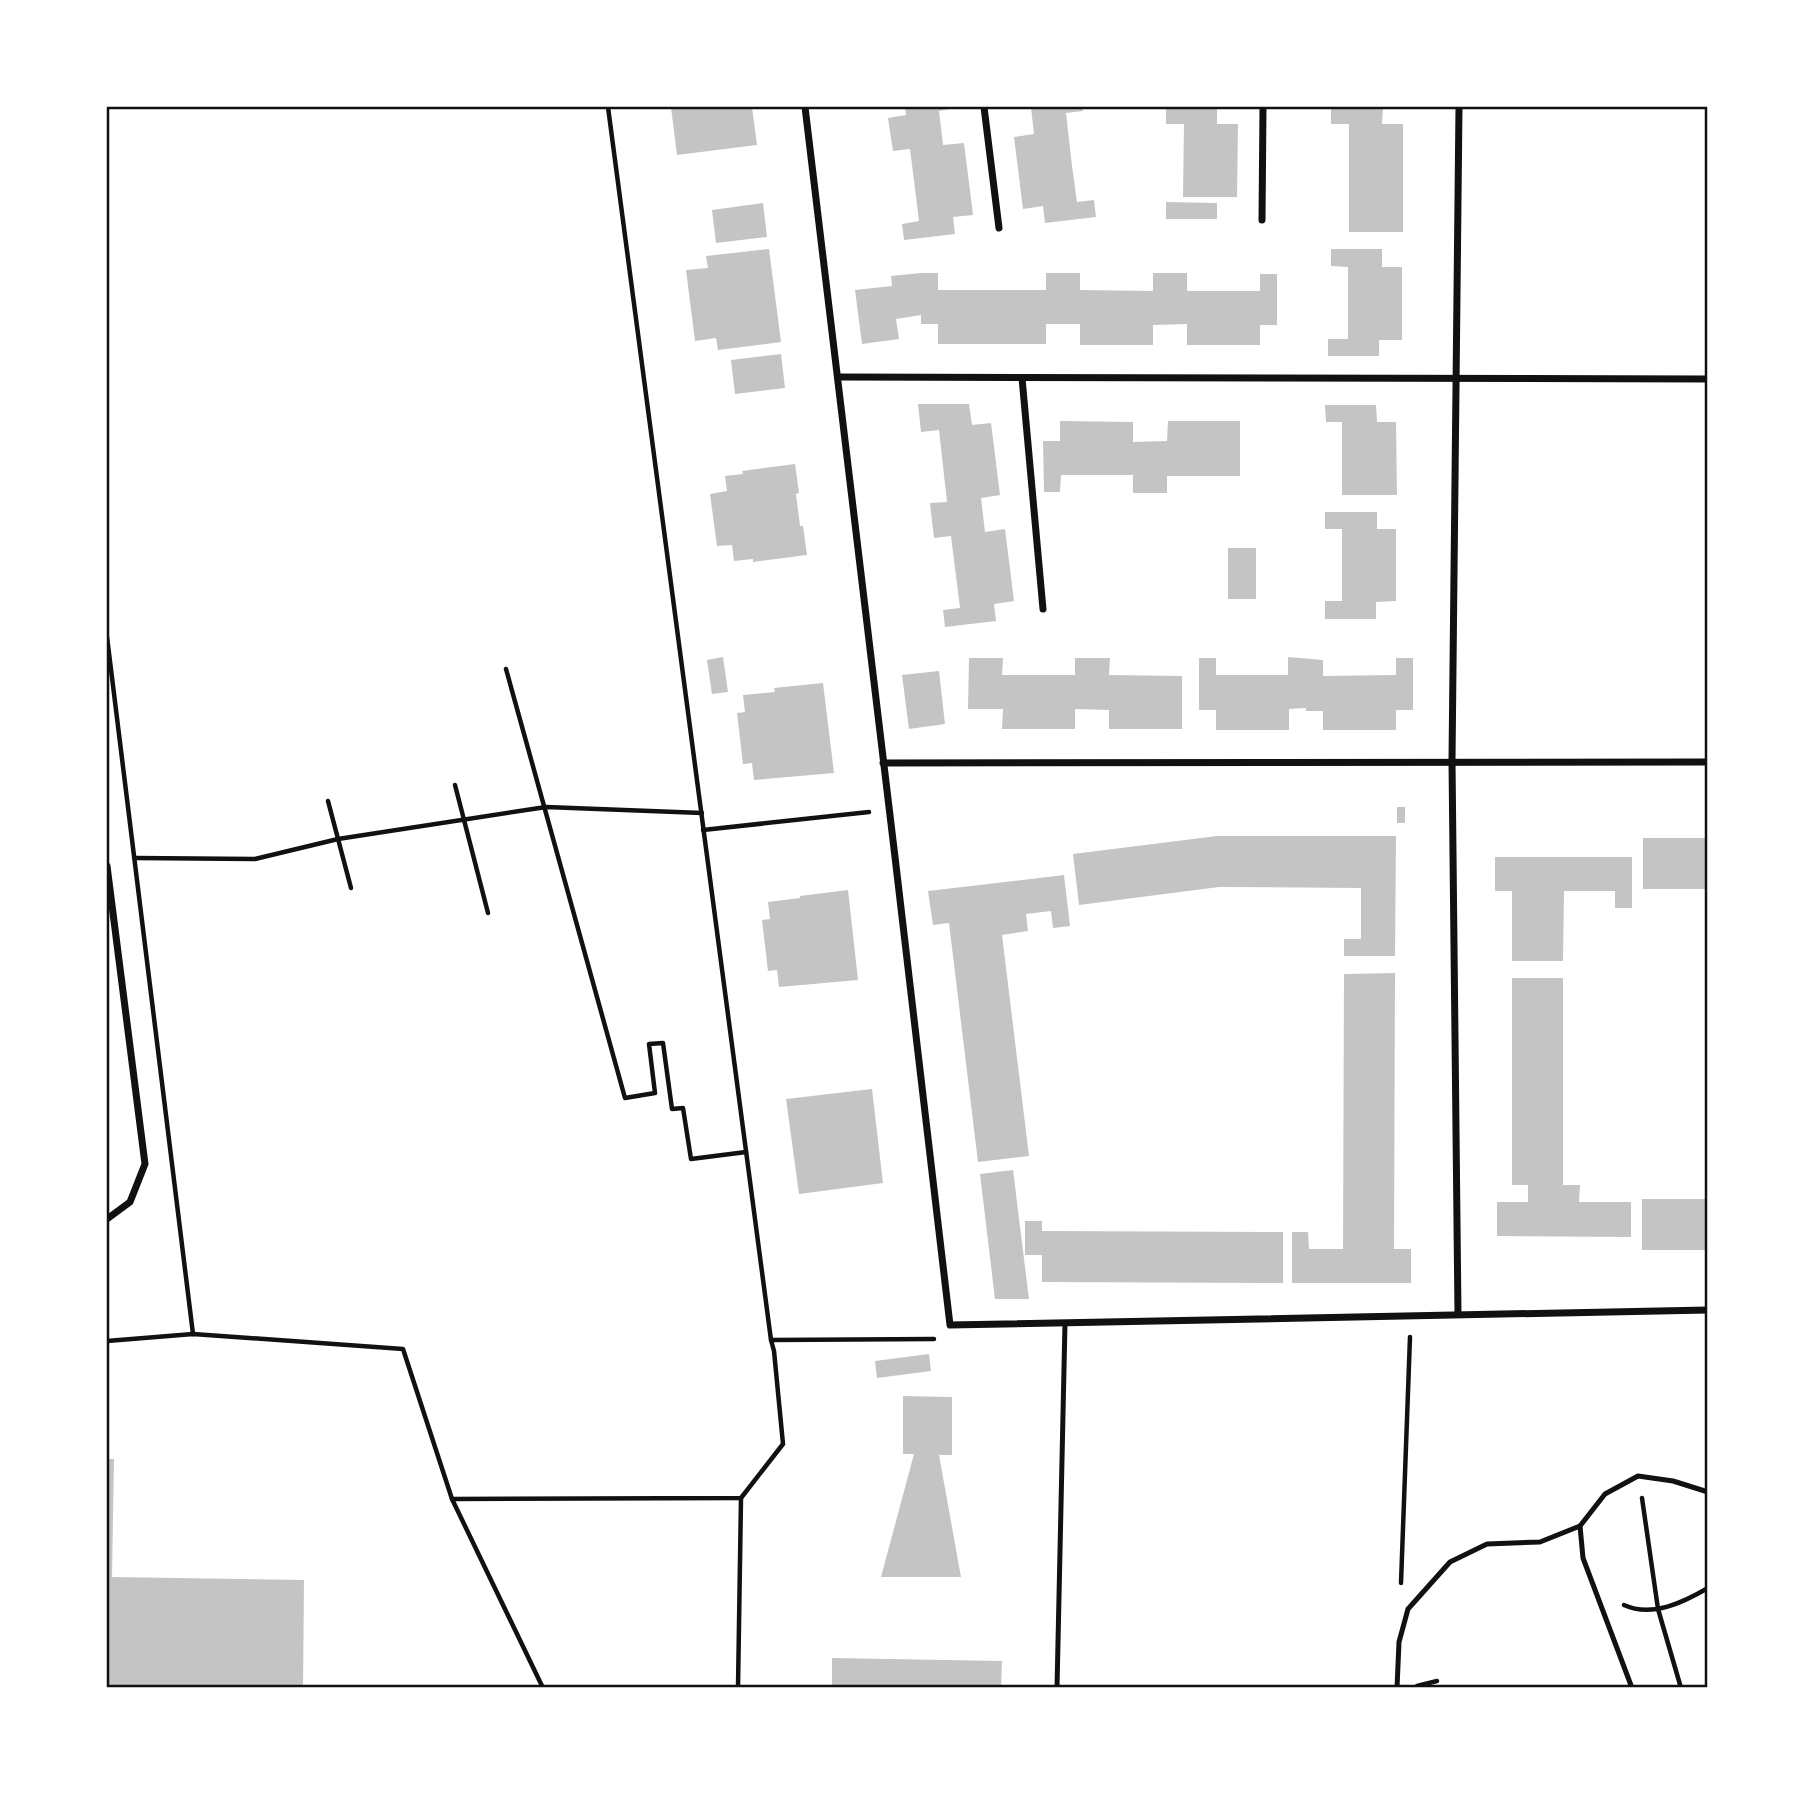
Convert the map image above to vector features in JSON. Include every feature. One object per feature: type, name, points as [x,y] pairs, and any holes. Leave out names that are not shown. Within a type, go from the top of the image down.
[{"type":"street","points":[[805,107],[950,1325],[1708,1310]]},
{"type":"street","points":[[984,107],[999,229]]},
{"type":"street","points":[[1262,220],[1263,107]]},
{"type":"street","points":[[1458,1314],[1452,761],[1459,107]]},
{"type":"street","points":[[839,377],[1708,379]]},
{"type":"street","points":[[1022,378],[1043,609]]},
{"type":"street","points":[[883,763],[1708,762]]},
{"type":"street","points":[[107,866],[145,1164],[130,1202],[107,1219]]},
{"type":"lane","points":[[1057,1688],[1065,1323]]},
{"type":"lane","points":[[1397,1688],[1398,1642],[1408,1609],[1450,1562],[1487,1545],[1540,1542],[1580,1526],[1605,1494],[1638,1476],[1673,1481],[1708,1492]]},
{"type":"lane","points":[[1580,1526],[1583,1558],[1632,1688]]},
{"type":"path","points":[[608,107],[672,604],[774,1350],[783,1444],[741,1498],[738,1688]]},
{"type":"path","points":[[107,637],[193,1334]]},
{"type":"path","points":[[506,669],[625,1098],[655,1093],[649,1044],[663,1043],[672,1110],[683,1108],[691,1159],[746,1152]]},
{"type":"path","points":[[455,785],[488,914]]},
{"type":"path","points":[[328,801],[351,888]]},
{"type":"path","points":[[135,858],[256,859],[338,839],[545,807],[702,813]]},
{"type":"path","points":[[703,830],[888,811]]},
{"type":"path","points":[[1408,1609],[1401,1581],[1410,1315]]},
{"type":"path","points":[[771,1340],[937,1339],[950,1325]]},
{"type":"path","points":[[107,1341],[193,1334],[403,1349],[452,1499],[543,1688]]},
{"type":"path","points":[[1638,1476],[1658,1609],[1681,1688]]},
{"type":"path","points":[[452,1499],[741,1498]]},
{"type":"path","points":[[1594,1590],[1632,1608],[1658,1609],[1685,1602],[1708,1588]]},
{"type":"path","points":[[1409,1688],[1437,1681]]},
{"type":"building","points":[[671,107],[752,107],[757,145],[677,155]]},
{"type":"building","points":[[905,107],[960,107],[939,111],[943,145],[964,143],[973,215],[953,217],[955,234],[904,240],[902,224],[919,221],[910,149],[893,151],[888,118],[906,115]]},
{"type":"building","points":[[1031,107],[1082,107],[1083,111],[1066,113],[1072,166],[1077,202],[1094,200],[1096,217],[1045,223],[1043,206],[1023,209],[1014,137],[1034,134]]},
{"type":"building","points":[[1166,107],[1217,107],[1217,124],[1238,124],[1237,197],[1183,197],[1184,124],[1166,124]]},
{"type":"building","points":[[1331,107],[1383,107],[1382,124],[1403,124],[1403,232],[1349,232],[1349,124],[1331,124]]},
{"type":"building","points":[[1166,202],[1217,203],[1217,219],[1166,219]]},
{"type":"building","points":[[763,203],[767,237],[716,243],[712,210]]},
{"type":"building","points":[[769,249],[781,342],[718,350],[716,338],[695,341],[686,270],[708,268],[706,256]]},
{"type":"building","points":[[1331,249],[1382,249],[1382,267],[1402,267],[1402,340],[1379,340],[1379,356],[1328,356],[1328,339],[1348,339],[1348,267],[1331,266]]},
{"type":"building","points":[[938,273],[938,290],[1046,290],[1046,273],[1080,273],[1080,290],[1153,291],[1153,273],[1187,273],[1187,291],[1260,291],[1260,274],[1277,274],[1277,325],[1260,325],[1260,345],[1187,345],[1187,324],[1153,325],[1153,345],[1080,345],[1080,324],[1046,324],[1046,344],[938,344],[938,324],[921,324],[921,315],[896,319],[899,339],[862,344],[855,290],[892,286],[891,276]]},
{"type":"building","points":[[781,354],[785,388],[735,394],[731,360]]},
{"type":"building","points":[[918,404],[969,404],[972,425],[991,423],[1000,495],[981,498],[985,532],[1005,529],[1014,601],[994,604],[996,621],[945,627],[943,610],[960,608],[951,536],[934,538],[930,503],[947,502],[939,430],[921,432]]},
{"type":"building","points":[[1325,405],[1376,405],[1377,422],[1396,422],[1397,495],[1342,495],[1342,422],[1326,422]]},
{"type":"building","points":[[1060,421],[1133,422],[1133,442],[1167,441],[1168,421],[1240,421],[1240,476],[1167,476],[1167,493],[1133,493],[1133,475],[1061,475],[1060,492],[1044,492],[1043,441],[1060,441]]},
{"type":"building","points":[[795,464],[800,526],[803,526],[807,555],[753,562],[753,559],[734,561],[732,545],[717,546],[710,494],[727,491],[725,476]]},
{"type":"building","points":[[1325,512],[1377,512],[1377,529],[1396,529],[1396,601],[1376,602],[1376,619],[1325,619],[1325,601],[1342,601],[1342,529],[1325,529]]},
{"type":"building","points":[[1228,548],[1256,548],[1256,599],[1228,599]]},
{"type":"building","points":[[723,657],[728,692],[712,694],[707,660]]},
{"type":"building","points":[[1288,657],[1323,660],[1323,676],[1396,675],[1396,658],[1413,658],[1413,710],[1396,710],[1396,730],[1323,730],[1323,711],[1306,711],[1306,708],[1289,709],[1289,730],[1216,730],[1216,710],[1199,710],[1199,658],[1216,658],[1216,675],[1288,675]]},
{"type":"building","points":[[969,658],[1003,658],[1002,675],[1075,675],[1075,658],[1110,658],[1109,675],[1182,676],[1182,729],[1109,729],[1109,710],[1075,709],[1075,729],[1002,729],[1003,709],[968,709]]},
{"type":"building","points":[[939,671],[945,724],[909,729],[902,675]]},
{"type":"building","points":[[823,683],[834,773],[754,780],[752,763],[743,764],[737,713],[745,712],[743,695],[775,692],[774,688]]},
{"type":"building","points":[[1397,807],[1405,807],[1405,823],[1397,823]]},
{"type":"building","points":[[1217,836],[1396,836],[1395,956],[1344,956],[1344,939],[1361,939],[1361,888],[1219,887],[1079,905],[1073,854]]},
{"type":"building","points":[[1643,838],[1708,838],[1708,889],[1643,889]]},
{"type":"building","points":[[1495,857],[1632,857],[1632,908],[1615,908],[1615,891],[1564,891],[1563,961],[1512,961],[1512,891],[1495,891]]},
{"type":"building","points":[[1064,875],[1070,926],[1053,928],[1051,911],[1026,914],[1028,931],[1002,935],[1029,1156],[978,1162],[949,923],[933,925],[928,891]]},
{"type":"building","points":[[848,890],[858,980],[779,987],[777,970],[768,971],[762,920],[770,919],[768,902]]},
{"type":"building","points":[[1395,973],[1394,1249],[1411,1249],[1411,1283],[1292,1283],[1292,1232],[1308,1232],[1309,1249],[1343,1249],[1344,974]]},
{"type":"building","points":[[1512,978],[1563,978],[1563,1185],[1580,1185],[1579,1202],[1631,1202],[1631,1237],[1497,1236],[1497,1202],[1528,1202],[1528,1185],[1512,1185]]},
{"type":"building","points":[[872,1089],[883,1183],[799,1194],[786,1099]]},
{"type":"building","points":[[1013,1170],[1029,1299],[995,1299],[980,1174]]},
{"type":"building","points":[[1642,1199],[1708,1199],[1708,1250],[1642,1250]]},
{"type":"building","points":[[1025,1221],[1042,1221],[1042,1231],[1283,1232],[1283,1283],[1042,1282],[1042,1255],[1025,1255]]},
{"type":"building","points":[[929,1354],[931,1371],[877,1378],[875,1361]]},
{"type":"building","points":[[903,1396],[952,1397],[952,1455],[939,1455],[961,1577],[881,1577],[914,1454],[903,1454]]},
{"type":"building","points":[[107,1459],[114,1459],[112,1577],[304,1580],[303,1688],[107,1688]]},
{"type":"building","points":[[832,1658],[1002,1661],[1001,1688],[832,1688]]}]
